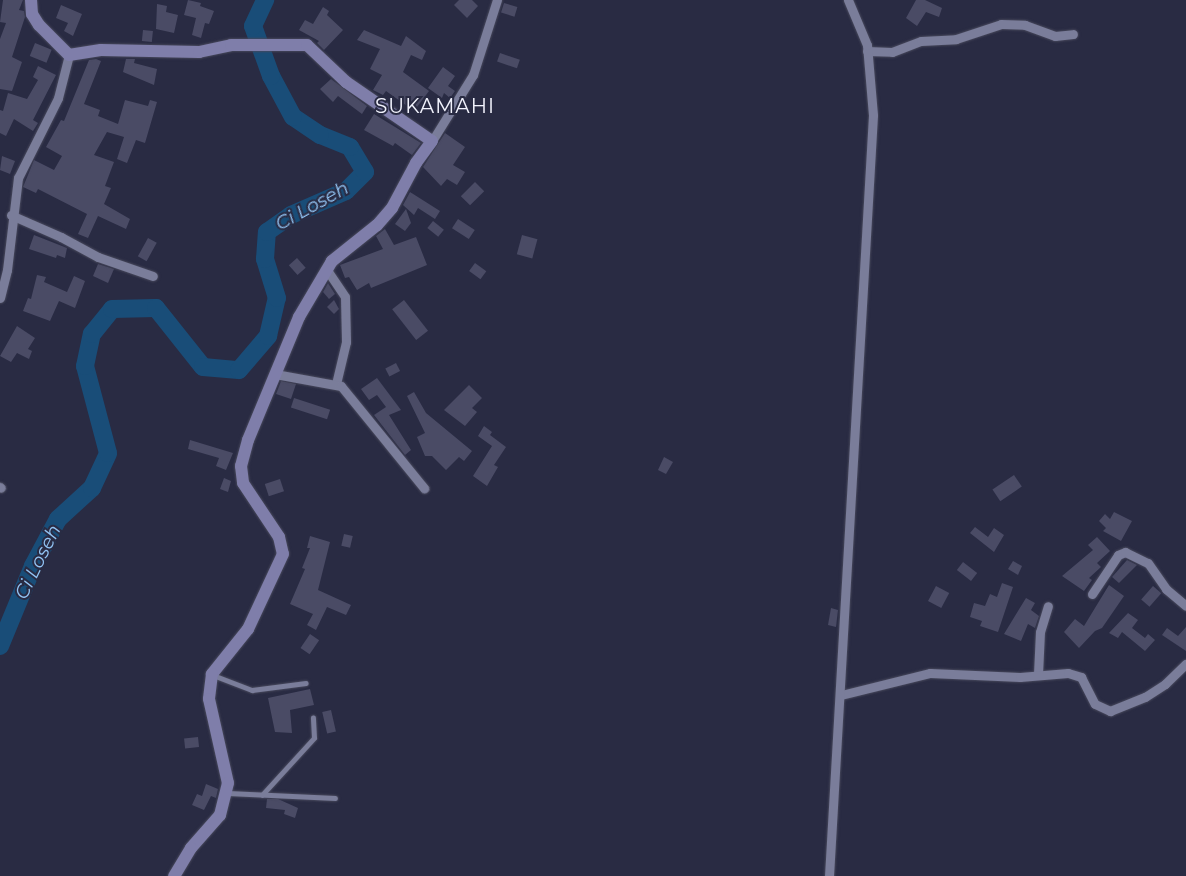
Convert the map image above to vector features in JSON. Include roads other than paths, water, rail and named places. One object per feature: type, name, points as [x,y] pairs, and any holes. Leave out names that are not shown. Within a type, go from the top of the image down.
[{"type":"street","points":[[31,0],[32,14],[39,25],[69,55]]},
{"type":"street","points":[[174,876],[191,848],[220,816],[226,793],[226,771],[209,699],[212,674],[248,629],[283,554],[279,536],[241,476],[248,440],[299,317],[327,270],[344,250],[370,231],[392,208],[416,163],[432,142],[473,75],[497,0]]},
{"type":"street","points":[[829,876],[873,115],[867,51],[848,0]]},
{"type":"street","points":[[867,51],[892,52],[921,41],[956,39],[1001,24],[1025,25],[1055,36],[1073,34]]},
{"type":"street","points":[[69,55],[101,50],[199,52],[244,45],[307,45],[346,82],[432,142]]},
{"type":"street","points":[[0,298],[7,270],[11,215],[18,178],[58,98],[69,55]]},
{"type":"street","points":[[11,215],[61,237],[98,258],[153,276]]},
{"type":"street","points":[[327,270],[345,297],[346,342],[336,384]]},
{"type":"street","points":[[275,374],[336,384],[345,390],[424,488]]},
{"type":"street","points":[[1092,594],[1118,555],[1125,552],[1148,563],[1166,589],[1186,606]]},
{"type":"street","points":[[1038,674],[1040,632],[1048,606]]},
{"type":"street","points":[[841,694],[930,673],[993,677],[1068,673],[1081,676],[1095,704],[1110,711],[1145,697],[1166,684],[1186,664]]},
{"type":"lane","points":[[212,674],[252,690],[306,683]]},
{"type":"lane","points":[[262,795],[314,738],[313,718]]},
{"type":"lane","points":[[226,793],[335,798]]},
{"type":"waterway","name":"Ci Loseh","points":[[0,646],[33,566],[58,519],[92,488],[108,453],[85,366],[92,334],[112,309],[156,308],[203,367],[239,370],[268,336],[277,298],[265,259],[267,232],[291,215],[346,191],[365,172],[350,147],[320,135],[293,117],[271,76],[253,26],[265,0]]},
{"type":"district","name":"SUKAMAHI","points":[[435,106]]}]
